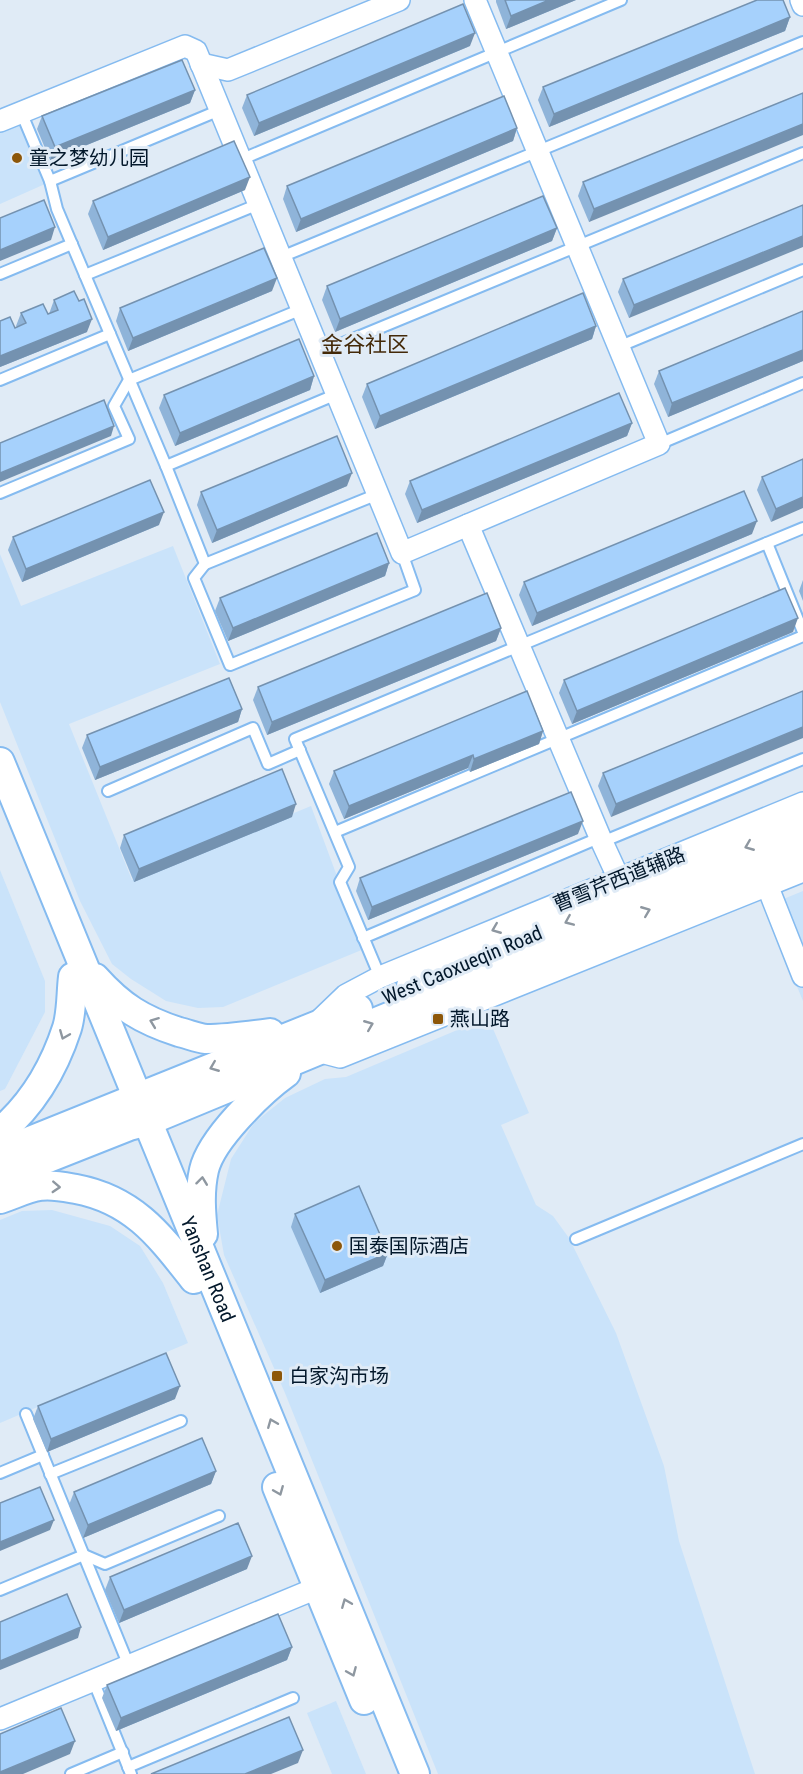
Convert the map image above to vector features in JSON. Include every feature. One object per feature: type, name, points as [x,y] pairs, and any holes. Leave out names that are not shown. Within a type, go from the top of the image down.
[{"type":"main road","name":"Yanshan Road","points":[[0,762],[134,1112],[415,1774]]},
{"type":"main road","name":"Yanshan Road","points":[[0,806],[79,972]]},
{"type":"main road","name":"West Caoxueqin Road","points":[[134,1112],[315,1039],[626,886],[803,824]]},
{"type":"main road","name":"West Caoxueqin Road","points":[[315,1039],[333,1040],[758,877],[803,846]]},
{"type":"main road","points":[[5,1126],[34,1096],[49,1068],[68,1027],[79,972],[140,1017],[203,1039],[315,1039]]},
{"type":"main road","points":[[200,1270],[200,1203],[204,1168],[220,1139],[245,1109],[315,1039]]},
{"type":"main road","points":[[0,1153],[134,1112]]},
{"type":"main road","points":[[0,1177],[134,1112]]},
{"type":"main road","points":[[0,1199],[40,1186],[64,1187],[91,1192],[123,1205],[146,1221],[164,1240],[200,1270]]},
{"type":"main road","name":"Yanshan Road","points":[[200,1270],[317,1588],[394,1774]]},
{"type":"street","points":[[201,64],[228,70],[399,0]]},
{"type":"street","points":[[0,121],[185,46],[196,51],[402,553],[659,444],[475,0]]},
{"type":"street","points":[[801,0],[803,5]]},
{"type":"street","points":[[468,525],[602,840],[626,886]]},
{"type":"street","name":"曹雪芹西道辅路","points":[[315,1039],[346,995],[380,977],[626,886],[803,803]]},
{"type":"street","points":[[803,871],[758,877],[803,976]]},
{"type":"street","points":[[0,1719],[317,1588]]},
{"type":"lane","points":[[240,160],[621,0]]},
{"type":"lane","points":[[281,257],[803,42]]},
{"type":"lane","points":[[50,181],[220,110]]},
{"type":"lane","points":[[21,112],[50,181],[57,208],[205,564]]},
{"type":"lane","points":[[320,352],[803,153]]},
{"type":"lane","points":[[85,275],[259,204]]},
{"type":"lane","points":[[0,274],[72,244]]},
{"type":"lane","points":[[618,347],[803,270]]},
{"type":"lane","points":[[0,493],[129,439],[114,406],[129,380],[302,309]]},
{"type":"lane","points":[[0,380],[110,334]]},
{"type":"lane","points":[[659,444],[803,383]]},
{"type":"lane","points":[[166,466],[337,394]]},
{"type":"lane","points":[[378,494],[205,564],[194,579],[230,665],[415,590],[402,553]]},
{"type":"lane","points":[[380,977],[340,882],[349,867],[295,740],[803,528]]},
{"type":"lane","points":[[335,832],[803,634],[767,543]]},
{"type":"lane","points":[[108,790],[253,728],[268,764],[300,750]]},
{"type":"lane","points":[[363,938],[803,759]]},
{"type":"lane","points":[[576,1239],[803,1144]]},
{"type":"lane","points":[[26,1414],[129,1666]]},
{"type":"lane","points":[[50,1474],[181,1421]]},
{"type":"lane","points":[[0,1473],[42,1455]]},
{"type":"lane","points":[[0,1590],[84,1555],[105,1564],[219,1516]]},
{"type":"lane","points":[[93,1680],[130,1770],[293,1698]]},
{"type":"lane","points":[[71,1774],[123,1752]]},
{"type":"shaded area","name":"童之梦幼儿园","points":[[21,124],[45,184],[0,204],[0,132]]},
{"type":"shaded area","points":[[173,546],[220,664],[69,724],[132,880],[311,806],[364,949],[223,1007],[198,1008],[166,1001],[112,964],[80,901],[0,702],[0,554],[21,606]]},
{"type":"shaded area","points":[[0,870],[45,981],[45,1012],[5,1089],[0,1091]]},
{"type":"shaded area","points":[[803,891],[803,1001],[764,907]]},
{"type":"shaded area","name":"白家沟市场","points":[[488,1017],[529,1113],[501,1125],[536,1205],[553,1216],[569,1238],[616,1333],[664,1466],[679,1541],[755,1774],[438,1774],[285,1393],[224,1255],[217,1215],[231,1159],[254,1123],[285,1098],[325,1079],[346,1077]]},
{"type":"shaded area","points":[[52,1210],[110,1226],[140,1246],[163,1283],[188,1343],[0,1423],[0,1220],[22,1211]]},
{"type":"shaded area","points":[[336,1701],[366,1774],[332,1774],[307,1713]]},
{"type":"building","points":[[505,0],[549,0],[511,16]]},
{"type":"building","points":[[757,0],[783,0],[790,17],[554,114],[543,87]]},
{"type":"building","points":[[463,4],[475,33],[259,123],[247,95]]},
{"type":"building","points":[[182,60],[195,90],[55,147],[42,116]]},
{"type":"building","points":[[803,93],[803,124],[594,209],[583,182]]},
{"type":"building","points":[[504,96],[517,128],[301,219],[287,186]]},
{"type":"building","points":[[234,141],[250,177],[108,237],[93,201]]},
{"type":"building","points":[[543,196],[557,228],[340,319],[327,286]]},
{"type":"building","points":[[44,200],[55,227],[0,250],[0,218]]},
{"type":"building","points":[[803,205],[803,236],[634,305],[623,279]]},
{"type":"building","points":[[264,248],[277,278],[133,338],[120,308]]},
{"type":"building","points":[[74,291],[79,301],[84,299],[92,319],[0,356],[0,321],[10,317],[15,328],[26,323],[21,313],[43,304],[48,314],[58,310],[54,300]]},
{"type":"building","points":[[583,293],[596,326],[380,416],[367,384]]},
{"type":"building","points":[[803,311],[803,350],[672,403],[659,371]]},
{"type":"building","points":[[299,339],[314,376],[180,433],[164,395]]},
{"type":"building","points":[[619,393],[632,423],[422,510],[410,481]]},
{"type":"building","points":[[104,400],[114,426],[0,473],[0,443]]},
{"type":"building","points":[[337,436],[352,473],[217,530],[201,492]]},
{"type":"building","points":[[803,459],[803,497],[776,509],[762,477]]},
{"type":"building","points":[[150,480],[164,512],[26,569],[13,537]]},
{"type":"building","points":[[744,491],[757,521],[537,613],[524,582]]},
{"type":"building","points":[[377,533],[389,563],[233,628],[220,598]]},
{"type":"building","points":[[785,588],[798,618],[577,711],[564,680]]},
{"type":"building","points":[[487,593],[501,628],[272,722],[258,687]]},
{"type":"building","points":[[229,678],[242,709],[100,767],[87,735]]},
{"type":"building","points":[[527,691],[543,731],[474,759],[473,755],[349,806],[334,771]]},
{"type":"building","points":[[803,691],[803,727],[616,804],[603,773]]},
{"type":"building","points":[[282,769],[296,804],[139,869],[124,835]]},
{"type":"building","points":[[571,792],[583,821],[372,907],[360,878]]},
{"type":"building","name":"国泰国际酒店","points":[[359,1186],[388,1253],[325,1280],[295,1214]]},
{"type":"building","points":[[166,1353],[180,1386],[51,1439],[38,1406]]},
{"type":"building","points":[[202,1438],[216,1471],[88,1525],[74,1492]]},
{"type":"building","points":[[40,1487],[54,1520],[0,1542],[0,1503]]},
{"type":"building","points":[[238,1523],[252,1556],[124,1610],[110,1577]]},
{"type":"building","points":[[67,1594],[81,1627],[0,1661],[0,1622]]},
{"type":"building","points":[[278,1614],[292,1647],[121,1718],[107,1685]]},
{"type":"building","points":[[61,1708],[75,1741],[0,1772],[0,1734]]},
{"type":"building","points":[[289,1717],[303,1750],[245,1774],[151,1774]]},
{"type":"place","name":"童之梦幼儿园","points":[[17,158]]},
{"type":"place","name":"燕山路","points":[[438,1019]]},
{"type":"place","name":"国泰国际酒店","points":[[337,1246]]},
{"type":"place","name":"白家沟市场","points":[[277,1376]]},
{"type":"district","name":"金谷社区","points":[[365,344]]}]
